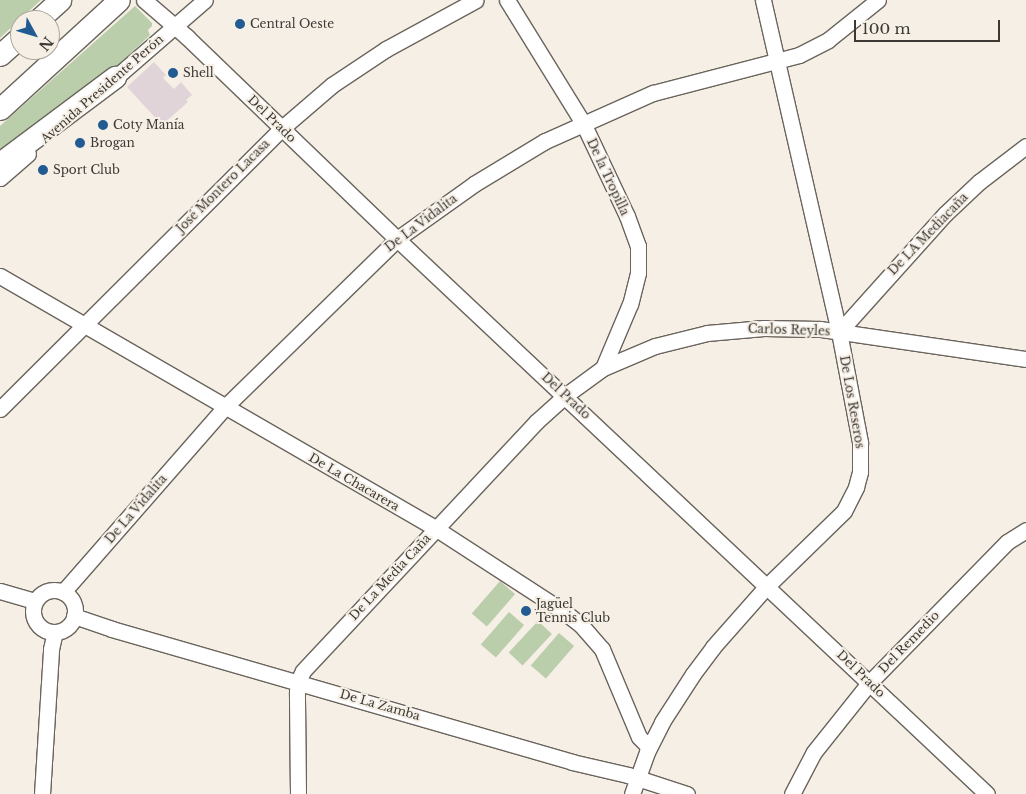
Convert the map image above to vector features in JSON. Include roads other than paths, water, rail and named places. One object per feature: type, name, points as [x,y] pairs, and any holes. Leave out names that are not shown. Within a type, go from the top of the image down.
[{"type":"highway","points":[[49,10],[60,0]]},
{"type":"highway","points":[[0,109],[116,2]]},
{"type":"highway","points":[[0,55],[10,46]]},
{"type":"highway","points":[[0,164],[115,78]]},
{"type":"street","name":"Del Prado","points":[[144,0],[282,128],[397,239],[566,395],[987,794]]},
{"type":"street","name":"Avenida Presidente Perón","points":[[0,178],[204,0]]},
{"type":"street","name":"José Montero Lacasa","points":[[0,409],[282,128],[332,85],[356,67],[476,0]]},
{"type":"street","name":"De la Tropilla","points":[[507,0],[583,123],[627,216],[638,246],[638,273],[630,304],[603,368]]},
{"type":"street","name":"De Los Reseros","points":[[632,794],[649,747],[672,704],[692,674],[713,647],[768,586],[844,511],[856,487],[861,460],[860,442],[839,332],[763,0]]},
{"type":"street","name":"De La Vidalita","points":[[64,592],[226,406],[397,239],[510,161],[583,123],[652,93],[799,55],[828,40],[878,0]]},
{"type":"street","name":"De LA Mediacaña","points":[[839,332],[945,214],[979,182],[1026,146]]},
{"type":"street","name":"De La Chacarera","points":[[0,276],[435,528],[530,588],[581,625],[602,649],[640,737],[649,747]]},
{"type":"street","name":"Carlos Reyles","points":[[566,395],[603,368],[655,346],[707,333],[764,328],[839,332],[1026,359]]},
{"type":"street","name":"De La Media Caña","points":[[298,681],[309,663],[435,528],[536,422],[566,395]]},
{"type":"street","name":"Del Remedio","points":[[792,794],[814,752],[870,682],[1007,542],[1026,530]]},
{"type":"street","points":[[47,590],[64,592],[72,600],[74,616],[69,625],[54,632],[44,630],[36,622],[32,612],[35,601],[47,590]]},
{"type":"street","points":[[0,592],[35,601]]},
{"type":"street","name":"De La Zamba","points":[[74,616],[112,629],[298,681],[572,762],[638,778],[687,794]]},
{"type":"street","points":[[42,794],[51,649],[54,632]]},
{"type":"street","points":[[298,681],[298,794]]},
{"type":"place","name":"Central Oeste","points":[[240,24]]},
{"type":"place","name":"Shell","points":[[173,73]]},
{"type":"place","name":"Coty Manía","points":[[103,125]]},
{"type":"place","name":"Brogan","points":[[80,143]]},
{"type":"place","name":"Sport Club","points":[[43,170]]},
{"type":"place","name":"Jagüel Tennis Club","points":[[526,611]]}]
